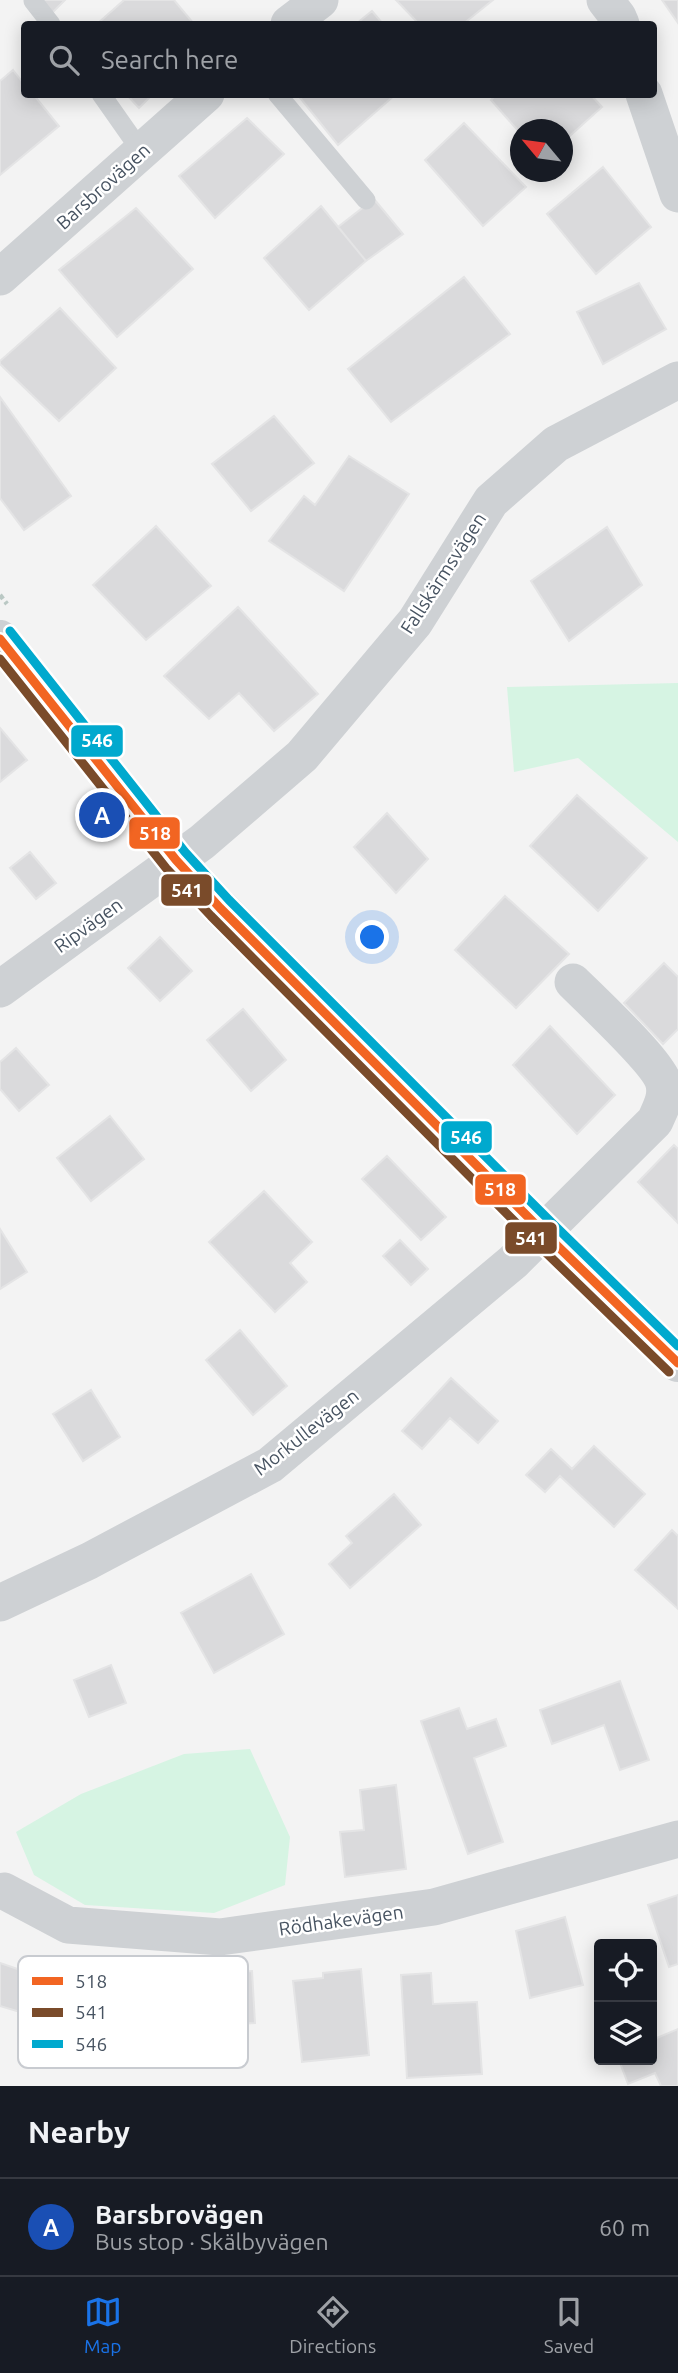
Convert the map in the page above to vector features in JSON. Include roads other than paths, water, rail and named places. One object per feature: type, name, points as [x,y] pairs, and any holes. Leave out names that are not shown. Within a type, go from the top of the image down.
[{"type":"street","points":[[293,21],[320,0]]},
{"type":"street","points":[[605,0],[620,21]]},
{"type":"street","name":"Barsbrovägen","points":[[0,277],[201,98]]},
{"type":"street","points":[[645,98],[678,194]]},
{"type":"street","name":"Fallskärmsvägen","points":[[176,860],[202,842],[302,756],[415,622],[491,501],[556,444],[678,380]]},
{"type":"street","points":[[0,639],[176,860],[220,908],[543,1232],[678,1363]]},
{"type":"street","name":"Ripvägen","points":[[0,989],[176,860]]},
{"type":"street","name":"Morkullevägen","points":[[0,1603],[89,1561],[270,1465],[513,1262],[655,1121],[664,1100],[664,1083],[653,1064],[573,982]]},
{"type":"street","name":"Rödhakevägen","points":[[4,1891],[68,1924],[220,1937],[434,1906],[678,1839]]},
{"type":"lane","points":[[33,1],[49,21]]},
{"type":"lane","points":[[104,98],[141,151]]},
{"type":"lane","points":[[280,98],[366,200]]},
{"type":"place","name":"Barsbrovägen","points":[[102,815]]}]
